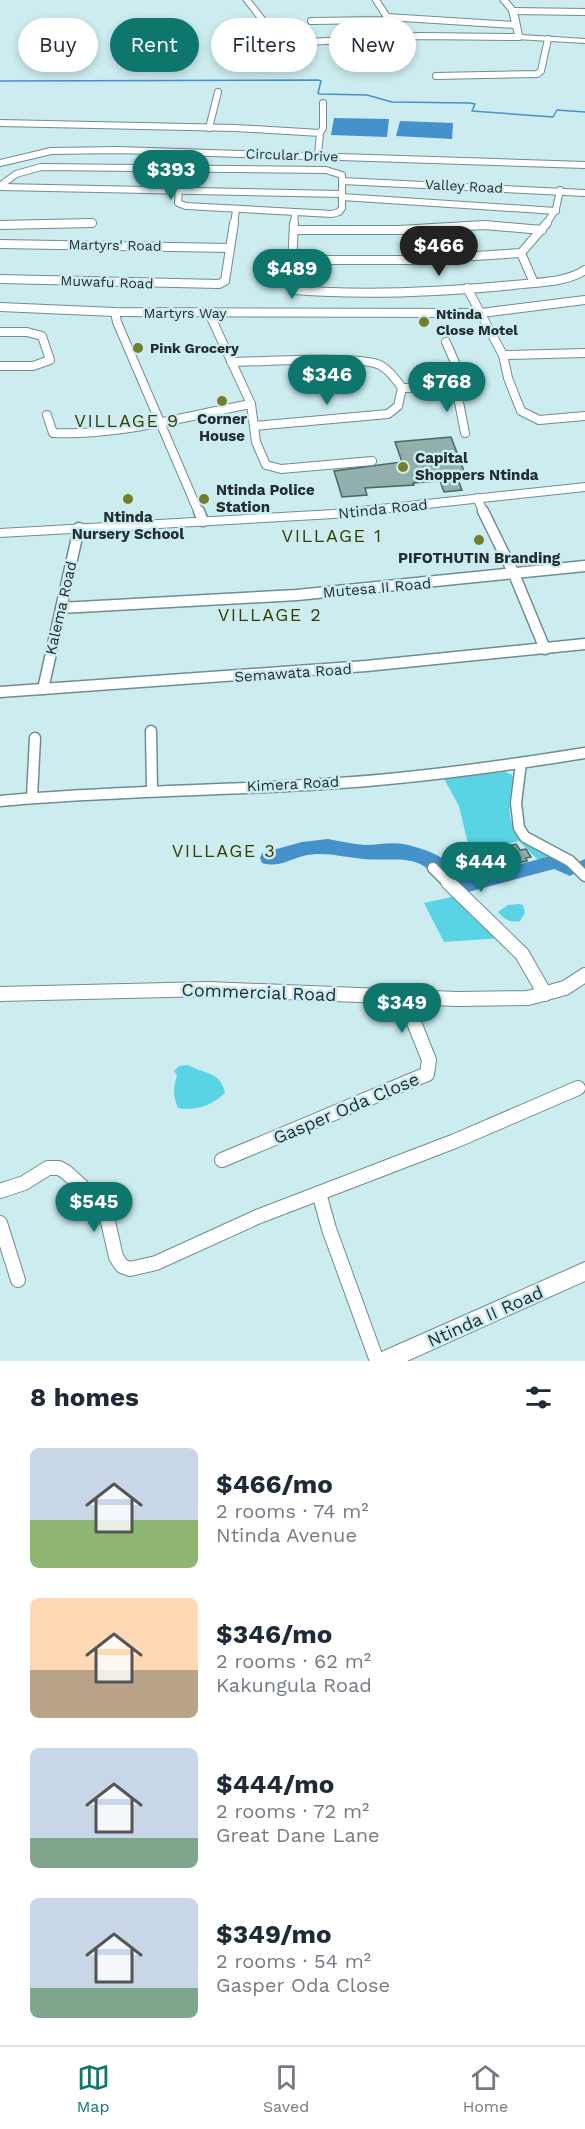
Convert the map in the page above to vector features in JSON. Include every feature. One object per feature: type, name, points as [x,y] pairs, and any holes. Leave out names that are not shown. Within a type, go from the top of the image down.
[{"type":"main road","name":"Ntinda Road","points":[[0,534],[334,514],[585,487]]},
{"type":"street","points":[[247,0],[279,40],[289,43],[420,36],[519,37],[585,41]]},
{"type":"street","points":[[375,0],[387,17]]},
{"type":"street","points":[[504,0],[513,11],[519,37]]},
{"type":"street","points":[[513,11],[585,12]]},
{"type":"street","points":[[317,21],[382,21],[387,17],[515,25]]},
{"type":"street","points":[[436,76],[537,74],[541,71],[548,39]]},
{"type":"street","points":[[209,128],[218,92]]},
{"type":"street","points":[[318,156],[320,133],[323,128],[323,103]]},
{"type":"street","points":[[0,123],[320,133]]},
{"type":"street","name":"Circular Drive","points":[[0,163],[66,150],[245,153],[585,165]]},
{"type":"street","points":[[243,169],[245,153]]},
{"type":"street","points":[[0,186],[16,174],[40,167],[326,170],[340,173],[342,208],[336,213],[236,210],[180,205],[177,203],[179,189]]},
{"type":"street","name":"Valley Road","points":[[342,181],[585,193]]},
{"type":"street","points":[[0,186],[342,195],[556,211]]},
{"type":"street","points":[[292,260],[413,260],[521,253],[556,211],[560,190]]},
{"type":"street","points":[[230,249],[236,210]]},
{"type":"street","points":[[295,212],[291,286],[299,291],[358,293],[467,288],[566,279],[585,270]]},
{"type":"street","points":[[0,225],[92,223]]},
{"type":"street","points":[[294,230],[399,230],[492,225],[542,230]]},
{"type":"street","name":"Martyrs' Road","points":[[0,244],[147,245],[230,249]]},
{"type":"street","name":"Muwafu Road","points":[[0,279],[214,285],[225,280],[230,249]]},
{"type":"street","points":[[521,253],[534,283]]},
{"type":"street","points":[[467,288],[503,355],[508,378],[521,411],[539,420],[585,416]]},
{"type":"street","name":"Martyrs Way","points":[[0,307],[115,312],[481,313],[585,300]]},
{"type":"street","points":[[115,312],[159,423],[203,521]]},
{"type":"street","points":[[209,313],[251,404],[262,460],[272,468],[372,461]]},
{"type":"street","points":[[0,332],[27,332],[42,336],[50,360],[35,366],[0,366]]},
{"type":"street","points":[[402,388],[456,387],[463,381],[446,342]]},
{"type":"street","points":[[503,355],[585,353]]},
{"type":"street","points":[[231,362],[371,362],[395,377],[402,388],[397,410],[388,414],[254,426]]},
{"type":"street","points":[[456,387],[465,433]]},
{"type":"street","points":[[47,415],[51,430],[58,435],[159,423],[251,404]]},
{"type":"street","points":[[477,498],[514,574],[545,649]]},
{"type":"street","name":"Kalema Road","points":[[43,689],[79,528]]},
{"type":"street","name":"Mutesa II Road","points":[[61,608],[275,597],[585,566]]},
{"type":"street","name":"Semawata Road","points":[[0,692],[344,670],[585,644]]},
{"type":"street","points":[[151,731],[152,790]]},
{"type":"street","points":[[32,797],[35,738]]},
{"type":"street","name":"Kimera Road","points":[[0,801],[152,790],[367,781],[585,753]]},
{"type":"street","points":[[521,763],[516,803],[519,828],[525,837],[570,861],[585,876]]},
{"type":"street","points":[[433,868],[522,954],[545,994]]},
{"type":"street","name":"Commercial Road","points":[[0,994],[180,989],[520,998],[565,988],[585,975]]},
{"type":"street","name":"Gasper Oda Close","points":[[222,1160],[380,1093],[421,1079],[427,1074],[429,1060],[413,1020],[409,996]]},
{"type":"street","points":[[0,1191],[24,1183],[48,1168],[59,1168],[66,1172],[100,1203],[116,1257],[122,1266],[130,1269],[156,1263],[204,1240],[319,1193],[455,1142],[578,1089]]},
{"type":"street","points":[[319,1193],[329,1230],[377,1361]]},
{"type":"street","points":[[0,1223],[18,1280]]},
{"type":"street","name":"Ntinda II Road","points":[[384,1361],[585,1271]]},
{"type":"shaded area","points":[[334,118],[389,119],[387,137],[331,135]]},
{"type":"shaded area","points":[[400,121],[453,123],[452,139],[396,136]]},
{"type":"shaded area","points":[[505,772],[513,777],[510,815],[518,835],[561,858],[542,864],[519,841],[470,852],[459,806],[443,777]]},
{"type":"shaded area","points":[[456,896],[502,938],[444,942],[424,903]]},
{"type":"shaded area","points":[[508,905],[523,905],[525,913],[520,921],[508,920],[498,912]]},
{"type":"shaded area","points":[[188,1065],[216,1077],[225,1093],[203,1106],[192,1109],[178,1108],[174,1092],[177,1075],[174,1071],[179,1066]]},
{"type":"building","name":"Capital Shoppers Ntinda","points":[[451,437],[466,476],[457,477],[462,490],[444,492],[440,481],[365,488],[367,495],[342,497],[334,471],[402,462],[395,442]]},
{"type":"building","points":[[516,844],[520,850],[526,849],[531,857],[526,858],[527,861],[455,876],[446,860]]},
{"type":"waterway","points":[[0,81],[318,80],[321,81],[318,93],[320,94],[367,95],[392,102],[470,103],[475,104],[472,111],[553,117],[557,110],[585,112]]},
{"type":"waterway","points":[[269,858],[277,858],[302,849],[328,846],[364,852],[402,851],[437,863],[450,879]]},
{"type":"waterway","points":[[461,887],[555,862],[570,869]]},
{"type":"place","name":"Ntinda Close Motel","points":[[424,322]]},
{"type":"place","name":"Pink Grocery","points":[[138,348]]},
{"type":"place","name":"Corner House","points":[[222,401]]},
{"type":"place","name":"Capital Shoppers Ntinda","points":[[403,467]]},
{"type":"place","name":"Ntinda Nursery School","points":[[128,499]]},
{"type":"place","name":"Ntinda Police Station","points":[[204,499]]},
{"type":"place","name":"PIFOTHUTIN Branding","points":[[479,540]]},
{"type":"district","name":"VILLAGE 9","points":[[127,420]]},
{"type":"district","name":"VILLAGE 1","points":[[332,535]]},
{"type":"district","name":"VILLAGE 2","points":[[270,614]]},
{"type":"district","name":"VILLAGE 3","points":[[224,850]]}]
